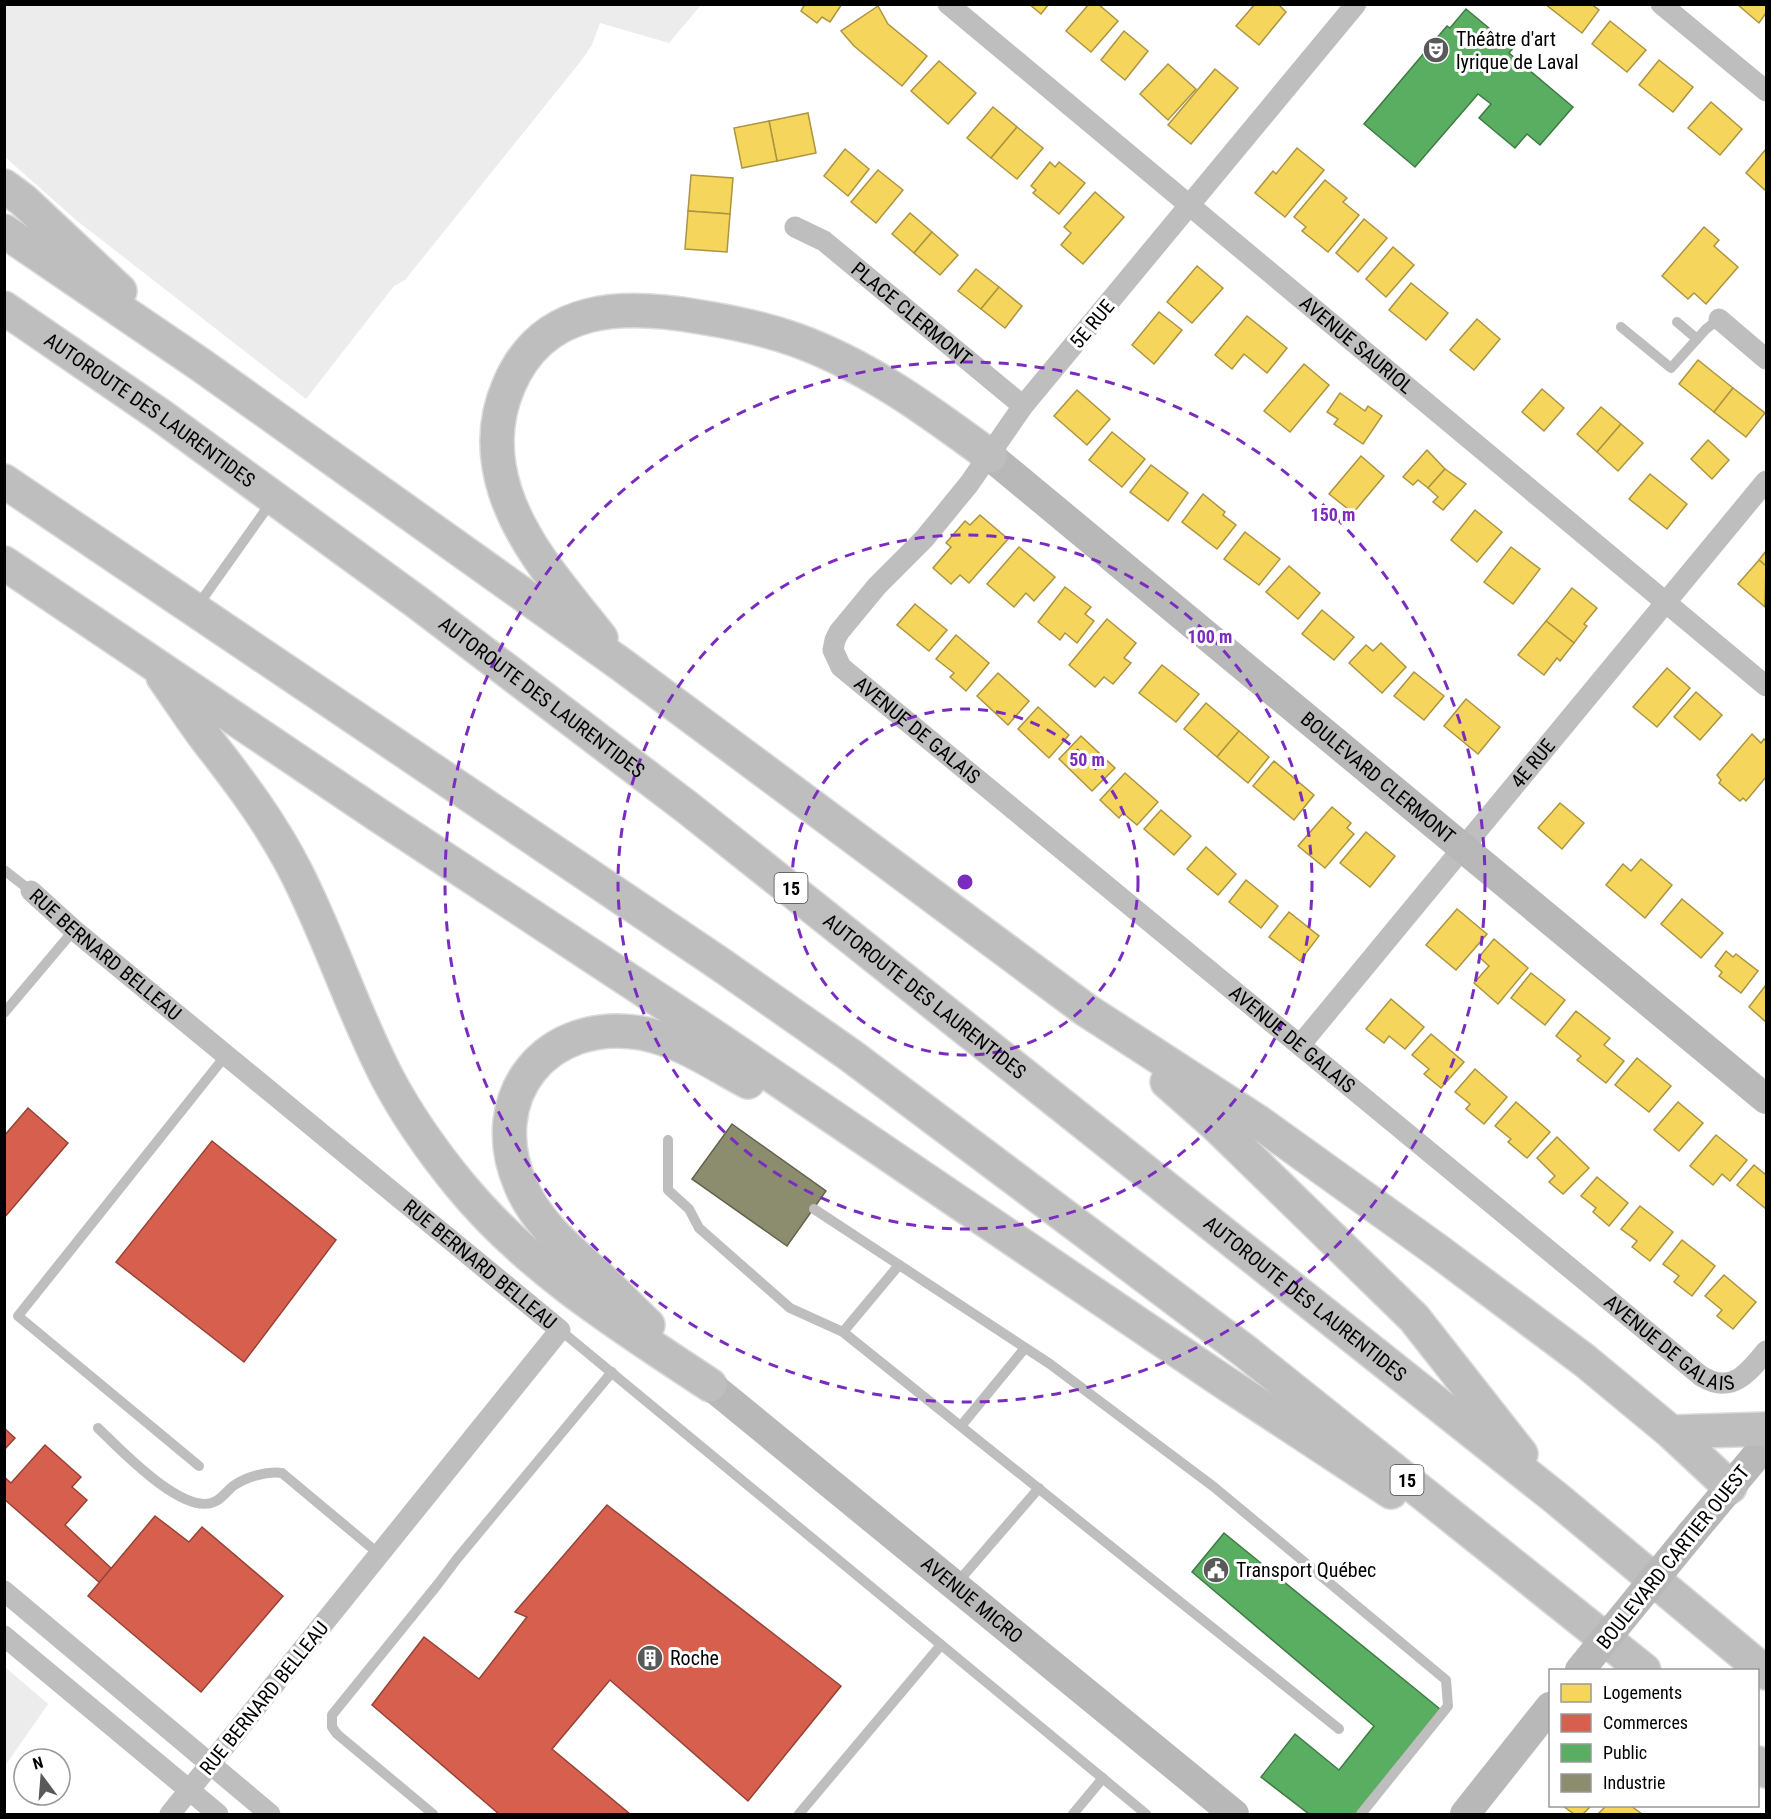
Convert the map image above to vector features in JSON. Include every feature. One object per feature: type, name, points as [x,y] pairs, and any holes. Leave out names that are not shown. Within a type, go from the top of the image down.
[{"type":"highway","points":[[4,186],[23,200],[201,365]]},
{"type":"highway","points":[[4,231],[201,365],[622,665],[1086,1010],[1248,1115],[1429,1244],[1526,1315],[1671,1432],[1730,1486]]},
{"type":"highway","name":"AUTOROUTE DES LAURENTIDES","points":[[4,308],[274,498],[427,610],[777,877],[1556,1498],[1767,1673]]},
{"type":"highway","points":[[622,665],[530,545],[514,513],[499,468],[498,423],[512,377],[534,346],[563,325],[603,312],[646,310],[719,320],[783,336],[821,350],[866,372],[912,400],[990,456]]},
{"type":"highway","name":"15","points":[[4,481],[720,964],[850,1055],[1246,1352],[1642,1669]]},
{"type":"highway","points":[[4,563],[1231,1387],[1568,1608]]},
{"type":"highway","points":[[152,662],[247,792],[282,846],[304,888],[389,1080],[414,1125],[444,1166],[497,1225],[544,1268],[582,1299],[710,1385]]},
{"type":"highway","points":[[1086,1010],[1218,1127],[1414,1318],[1556,1498]]},
{"type":"highway","points":[[710,1385],[567,1249],[541,1220],[530,1203],[514,1168],[509,1137],[514,1101],[521,1084],[532,1068],[553,1049],[589,1033],[620,1031],[655,1036],[693,1052],[904,1166]]},
{"type":"highway","points":[[1671,1432],[1767,1429]]},
{"type":"street","name":"AVENUE SAURIOL","points":[[948,4],[1767,686]]},
{"type":"street","points":[[1661,4],[1767,91]]},
{"type":"street","name":"5E RUE","points":[[833,645],[839,632],[877,586],[924,539],[969,484],[1023,406],[1189,206],[1347,8]]},
{"type":"street","name":"PLACE CLERMONT","points":[[795,227],[824,241],[1023,406]]},
{"type":"street","points":[[1719,319],[1767,359]]},
{"type":"street","name":"BOULEVARD CLERMONT","points":[[990,456],[1462,849],[1767,1099]]},
{"type":"street","name":"4E RUE","points":[[1301,1044],[1767,481]]},
{"type":"street","name":"AVENUE DE GALAIS","points":[[833,645],[834,654],[841,667],[1701,1376],[1714,1382],[1737,1381],[1747,1374],[1767,1351]]},
{"type":"street","name":"RUE BERNARD BELLEAU","points":[[31,891],[74,930],[560,1330],[170,1815]]},
{"type":"street","name":"AVENUE MICRO","points":[[710,1385],[1234,1815]]},
{"type":"street","name":"BOULEVARD CARTIER OUEST","points":[[1582,1669],[1730,1486],[1767,1444]]},
{"type":"street","points":[[4,1591],[270,1815]]},
{"type":"street","points":[[4,1636],[218,1815]]},
{"type":"street","points":[[1465,1815],[1549,1710]]},
{"type":"lane","points":[[1621,327],[1671,368],[1706,329],[1719,319]]},
{"type":"lane","points":[[1677,322],[1697,339]]},
{"type":"lane","points":[[195,610],[274,498]]},
{"type":"lane","name":"RUE BERNARD BELLEAU","points":[[4,870],[31,891]]},
{"type":"lane","points":[[4,1013],[74,930]]},
{"type":"lane","points":[[199,1466],[18,1316],[226,1055]]},
{"type":"lane","points":[[668,1140],[668,1190],[689,1209],[699,1228],[790,1308],[843,1332],[1339,1730]]},
{"type":"lane","points":[[814,1209],[1050,1364],[1214,1486],[1446,1680],[1448,1706],[1361,1815]]},
{"type":"lane","points":[[843,1332],[899,1265]]},
{"type":"lane","points":[[560,1330],[1146,1815]]},
{"type":"lane","points":[[961,1426],[1025,1348]]},
{"type":"lane","points":[[433,1815],[337,1734],[331,1723],[332,1714],[462,1552],[612,1372]]},
{"type":"lane","points":[[98,1428],[122,1453],[168,1490],[200,1503],[213,1503],[247,1479],[267,1473],[282,1473],[379,1554]]},
{"type":"lane","points":[[955,1586],[1039,1488]]},
{"type":"lane","points":[[799,1815],[941,1645]]},
{"type":"lane","points":[[1073,1815],[1103,1778]]},
{"type":"shaded area","points":[[4,5],[701,5],[669,43],[600,23],[592,45],[581,61],[405,280],[394,286],[306,399],[76,220],[5,157]]},
{"type":"shaded area","points":[[5,1667],[48,1704],[18,1747],[12,1747],[12,1756],[5,1766]]},
{"type":"building: Logements","points":[[805,4],[842,4],[830,22],[822,17],[817,23],[801,11]]},
{"type":"building: Logements","points":[[1029,4],[1049,4],[1041,14]]},
{"type":"building: Logements","points":[[1089,4],[1098,4],[1118,21],[1091,52],[1066,31]]},
{"type":"building: Logements","points":[[1255,4],[1278,4],[1286,12],[1259,45],[1236,26]]},
{"type":"building: Logements","points":[[1545,4],[1591,4],[1599,10],[1582,33]]},
{"type":"building: Logements","points":[[1737,4],[1766,4],[1766,13],[1759,23]]},
{"type":"building: Logements","points":[[878,6],[888,24],[927,56],[902,86],[854,46],[841,31]]},
{"type":"building: Logements","points":[[1610,21],[1646,50],[1627,72],[1592,44]]},
{"type":"building: Logements","points":[[1124,31],[1148,51],[1125,80],[1101,60]]},
{"type":"building: Logements","points":[[1659,60],[1693,87],[1673,112],[1639,85]]},
{"type":"building: Logements","points":[[939,61],[976,93],[948,124],[911,91]]},
{"type":"building: Logements","points":[[1168,64],[1196,89],[1168,120],[1140,94]]},
{"type":"building: Logements","points":[[1215,69],[1238,88],[1191,144],[1168,125]]},
{"type":"building: Logements","points":[[1711,102],[1742,129],[1720,155],[1688,128]]},
{"type":"building: Logements","points":[[993,107],[1017,127],[991,158],[967,138]]},
{"type":"building: Logements","points":[[808,113],[816,153],[777,161],[769,121]]},
{"type":"building: Logements","points":[[769,121],[777,161],[742,168],[734,128]]},
{"type":"building: Logements","points":[[1017,127],[1043,148],[1017,179],[991,158]]},
{"type":"building: Logements","points":[[1297,148],[1324,170],[1285,217],[1255,193],[1273,171],[1276,174]]},
{"type":"building: Logements","points":[[845,149],[869,169],[848,196],[824,176]]},
{"type":"building: Logements","points":[[1766,149],[1766,191],[1746,173]]},
{"type":"building: Logements","points":[[1050,162],[1055,167],[1059,162],[1085,183],[1059,214],[1033,193],[1036,190],[1031,186]]},
{"type":"building: Logements","points":[[878,170],[903,190],[876,223],[851,202]]},
{"type":"building: Logements","points":[[691,175],[733,178],[730,214],[688,211]]},
{"type":"building: Logements","points":[[1325,180],[1347,198],[1343,202],[1359,215],[1328,252],[1302,231],[1306,227],[1294,217]]},
{"type":"building: Logements","points":[[1095,192],[1124,217],[1083,264],[1061,245],[1071,233],[1064,227]]},
{"type":"building: Logements","points":[[688,211],[730,214],[727,252],[685,249]]},
{"type":"building: Logements","points":[[910,213],[932,232],[914,253],[892,234]]},
{"type":"building: Logements","points":[[1364,219],[1387,238],[1358,272],[1336,253]]},
{"type":"building: Logements","points":[[1704,227],[1719,240],[1714,246],[1738,267],[1706,304],[1694,293],[1688,299],[1662,276]]},
{"type":"building: Logements","points":[[932,232],[958,255],[940,275],[914,253]]},
{"type":"building: Logements","points":[[1393,247],[1414,265],[1386,297],[1366,279]]},
{"type":"building: Logements","points":[[1197,266],[1223,288],[1192,323],[1167,302]]},
{"type":"building: Logements","points":[[976,269],[999,287],[981,309],[958,291]]},
{"type":"building: Logements","points":[[1411,283],[1448,313],[1426,340],[1389,310]]},
{"type":"building: Logements","points":[[999,287],[1022,306],[1005,328],[981,309]]},
{"type":"building: Logements","points":[[1159,312],[1182,330],[1154,364],[1132,345]]},
{"type":"building: Logements","points":[[1247,316],[1287,348],[1267,373],[1244,354],[1232,369],[1215,355]]},
{"type":"building: Logements","points":[[1477,319],[1500,339],[1474,370],[1450,350]]},
{"type":"building: Logements","points":[[1698,360],[1733,388],[1714,412],[1679,384]]},
{"type":"building: Logements","points":[[1304,364],[1329,385],[1290,432],[1264,411]]},
{"type":"building: Logements","points":[[1733,388],[1765,413],[1746,437],[1714,412]]},
{"type":"building: Logements","points":[[1542,389],[1564,408],[1544,431],[1522,412]]},
{"type":"building: Logements","points":[[1077,390],[1110,419],[1087,445],[1054,416]]},
{"type":"building: Logements","points":[[1340,393],[1365,411],[1368,406],[1382,416],[1363,444],[1334,424],[1338,419],[1327,412]]},
{"type":"building: Logements","points":[[1601,407],[1621,424],[1597,452],[1577,434]]},
{"type":"building: Logements","points":[[1621,424],[1643,443],[1618,471],[1597,452]]},
{"type":"building: Logements","points":[[1112,432],[1145,459],[1122,487],[1089,460]]},
{"type":"building: Logements","points":[[1708,440],[1729,460],[1712,479],[1691,459]]},
{"type":"building: Logements","points":[[1427,450],[1445,469],[1428,488],[1418,480],[1413,485],[1403,477]]},
{"type":"building: Logements","points":[[1361,456],[1384,476],[1353,513],[1329,494]]},
{"type":"building: Logements","points":[[1151,465],[1188,493],[1168,521],[1130,492]]},
{"type":"building: Logements","points":[[1445,469],[1466,484],[1443,510],[1433,502],[1438,497],[1428,488]]},
{"type":"building: Logements","points":[[1650,474],[1687,504],[1667,529],[1629,499]]},
{"type":"building: Logements","points":[[1203,494],[1225,512],[1223,515],[1236,525],[1217,549],[1182,522]]},
{"type":"building: Logements","points":[[1475,510],[1502,532],[1477,562],[1451,540]]},
{"type":"building: Logements","points":[[980,515],[1008,539],[969,583],[960,575],[951,584],[933,568],[951,547],[946,543],[965,521],[970,525]]},
{"type":"building: Logements","points":[[1245,532],[1280,559],[1259,585],[1224,559]]},
{"type":"building: Logements","points":[[1019,547],[1055,577],[1034,601],[1026,593],[1014,607],[987,584]]},
{"type":"building: Logements","points":[[1511,547],[1540,569],[1513,604],[1484,582]]},
{"type":"building: Logements","points":[[1766,551],[1766,566],[1759,560]]},
{"type":"building: Logements","points":[[1759,560],[1766,566],[1765,607],[1738,584]]},
{"type":"building: Logements","points":[[1289,566],[1320,593],[1298,619],[1266,592]]},
{"type":"building: Logements","points":[[1065,587],[1091,607],[1085,614],[1094,621],[1077,643],[1065,633],[1060,640],[1038,622]]},
{"type":"building: Logements","points":[[1572,588],[1597,608],[1584,624],[1587,626],[1574,643],[1546,621]]},
{"type":"building: Logements","points":[[915,604],[947,630],[929,651],[897,625]]},
{"type":"building: Logements","points":[[1322,610],[1354,637],[1334,660],[1302,634]]},
{"type":"building: Logements","points":[[1107,619],[1136,643],[1124,658],[1131,663],[1113,684],[1104,677],[1095,687],[1069,665]]},
{"type":"building: Logements","points":[[1546,621],[1574,643],[1560,661],[1557,658],[1544,675],[1518,655]]},
{"type":"building: Logements","points":[[956,635],[989,663],[966,691],[950,677],[954,673],[936,659]]},
{"type":"building: Logements","points":[[1381,643],[1406,667],[1382,693],[1349,663],[1366,645],[1373,651]]},
{"type":"building: Logements","points":[[1162,665],[1199,694],[1176,722],[1139,693]]},
{"type":"building: Logements","points":[[1667,668],[1690,688],[1657,727],[1633,707]]},
{"type":"building: Logements","points":[[1414,672],[1444,696],[1424,720],[1394,696]]},
{"type":"building: Logements","points":[[998,673],[1029,701],[1008,725],[977,696]]},
{"type":"building: Logements","points":[[1696,692],[1722,715],[1700,740],[1674,717]]},
{"type":"building: Logements","points":[[1466,699],[1500,727],[1478,754],[1444,726]]},
{"type":"building: Logements","points":[[1206,703],[1239,731],[1217,757],[1184,729]]},
{"type":"building: Logements","points":[[1038,707],[1069,735],[1049,758],[1018,729]]},
{"type":"building: Logements","points":[[1239,731],[1269,757],[1248,783],[1217,757]]},
{"type":"building: Logements","points":[[1752,734],[1761,743],[1764,739],[1766,741],[1766,777],[1746,801],[1743,798],[1740,801],[1719,783],[1721,780],[1717,775]]},
{"type":"building: Logements","points":[[1081,736],[1115,768],[1092,791],[1059,759]]},
{"type":"building: Logements","points":[[1274,761],[1314,795],[1294,820],[1253,786]]},
{"type":"building: Logements","points":[[1125,773],[1158,802],[1137,825],[1123,813],[1119,818],[1100,800]]},
{"type":"building: Logements","points":[[1560,803],[1584,823],[1562,849],[1538,828]]},
{"type":"building: Logements","points":[[1332,807],[1351,823],[1347,828],[1354,834],[1325,868],[1298,846]]},
{"type":"building: Logements","points":[[1161,810],[1191,836],[1174,855],[1144,829]]},
{"type":"building: Logements","points":[[1366,832],[1395,856],[1370,887],[1340,863]]},
{"type":"building: Logements","points":[[1206,847],[1236,874],[1218,895],[1187,869]]},
{"type":"building: Logements","points":[[1641,859],[1672,885],[1645,918],[1606,885],[1623,864],[1631,871]]},
{"type":"building: Logements","points":[[1246,880],[1278,906],[1261,928],[1229,902]]},
{"type":"building: Logements","points":[[1682,899],[1723,933],[1701,958],[1661,924]]},
{"type":"building: Logements","points":[[1457,909],[1487,934],[1456,970],[1426,945]]},
{"type":"building: Logements","points":[[1289,912],[1319,936],[1300,961],[1269,937]]},
{"type":"building: Logements","points":[[1494,939],[1528,968],[1498,1004],[1474,983],[1489,966],[1479,957]]},
{"type":"building: Logements","points":[[1726,951],[1733,957],[1736,954],[1758,971],[1741,993],[1719,976],[1722,972],[1715,966]]},
{"type":"building: Logements","points":[[1531,973],[1565,1000],[1545,1025],[1511,998]]},
{"type":"building: Logements","points":[[1766,985],[1766,1022],[1749,1007]]},
{"type":"building: Logements","points":[[1391,999],[1424,1027],[1405,1049],[1389,1036],[1384,1043],[1366,1029]]},
{"type":"building: Logements","points":[[1576,1011],[1610,1038],[1604,1045],[1624,1061],[1606,1083],[1577,1060],[1581,1056],[1556,1036]]},
{"type":"building: Logements","points":[[1431,1034],[1464,1062],[1441,1088],[1424,1074],[1429,1069],[1412,1055]]},
{"type":"building: Logements","points":[[1637,1058],[1671,1086],[1649,1112],[1615,1085]]},
{"type":"building: Logements","points":[[1475,1069],[1507,1097],[1484,1124],[1466,1109],[1470,1104],[1455,1092]]},
{"type":"building: Logements","points":[[1516,1102],[1550,1132],[1527,1158],[1508,1142],[1511,1139],[1495,1126]]},
{"type":"building: Logements","points":[[1678,1102],[1703,1123],[1679,1151],[1654,1130]]},
{"type":"building: Logements","points":[[1716,1135],[1747,1160],[1730,1181],[1722,1174],[1713,1185],[1690,1166]]},
{"type":"building: Logements","points":[[1557,1137],[1589,1168],[1563,1194],[1549,1182],[1555,1176],[1537,1158]]},
{"type":"building: Logements","points":[[1754,1165],[1766,1175],[1766,1209],[1737,1185]]},
{"type":"building: Logements","points":[[1597,1177],[1628,1203],[1609,1226],[1593,1212],[1596,1208],[1581,1196]]},
{"type":"building: Logements","points":[[1640,1206],[1673,1232],[1650,1261],[1632,1247],[1637,1241],[1621,1229]]},
{"type":"building: Logements","points":[[1682,1240],[1715,1266],[1692,1296],[1674,1282],[1679,1276],[1663,1264]]},
{"type":"building: Logements","points":[[1724,1275],[1756,1302],[1733,1329],[1717,1316],[1722,1310],[1705,1296]]},
{"type":"building: Logements","points":[[1564,1807],[1590,1807],[1583,1814],[1574,1814]]},
{"type":"building: Logements","points":[[1605,1807],[1632,1807],[1642,1814],[1598,1814]]},
{"type":"building: Commerces","points":[[28,1108],[68,1143],[4,1218],[4,1136]]},
{"type":"building: Commerces","points":[[212,1141],[336,1240],[244,1362],[116,1262]]},
{"type":"building: Commerces","points":[[4,1428],[15,1438],[4,1450]]},
{"type":"building: Commerces","points":[[45,1445],[81,1477],[72,1487],[87,1500],[65,1525],[112,1569],[100,1583],[4,1499],[4,1477],[11,1483]]},
{"type":"building: Commerces","name":"Roche","points":[[607,1505],[841,1686],[748,1801],[610,1680],[552,1749],[630,1814],[499,1814],[372,1705],[424,1637],[479,1679],[527,1617],[515,1612]]},
{"type":"building: Commerces","points":[[155,1516],[189,1542],[202,1527],[283,1596],[201,1692],[88,1596]]},
{"type":"building: Public","points":[[1466,9],[1513,48],[1509,53],[1573,107],[1540,145],[1527,134],[1515,148],[1479,118],[1491,104],[1478,94],[1415,167],[1364,124],[1447,26],[1450,28]]},
{"type":"building: Public","points":[[1224,1533],[1440,1709],[1356,1814],[1309,1814],[1261,1777],[1295,1734],[1339,1770],[1374,1726],[1192,1572]]},
{"type":"building: Industrie","points":[[732,1124],[826,1191],[787,1246],[692,1179]]},
{"type":"place","name":"Théâtre d'art lyrique de Laval","points":[[1436,50]]},
{"type":"place","name":"Transport Québec","points":[[1216,1570]]},
{"type":"place","name":"Roche","points":[[650,1658]]}]
